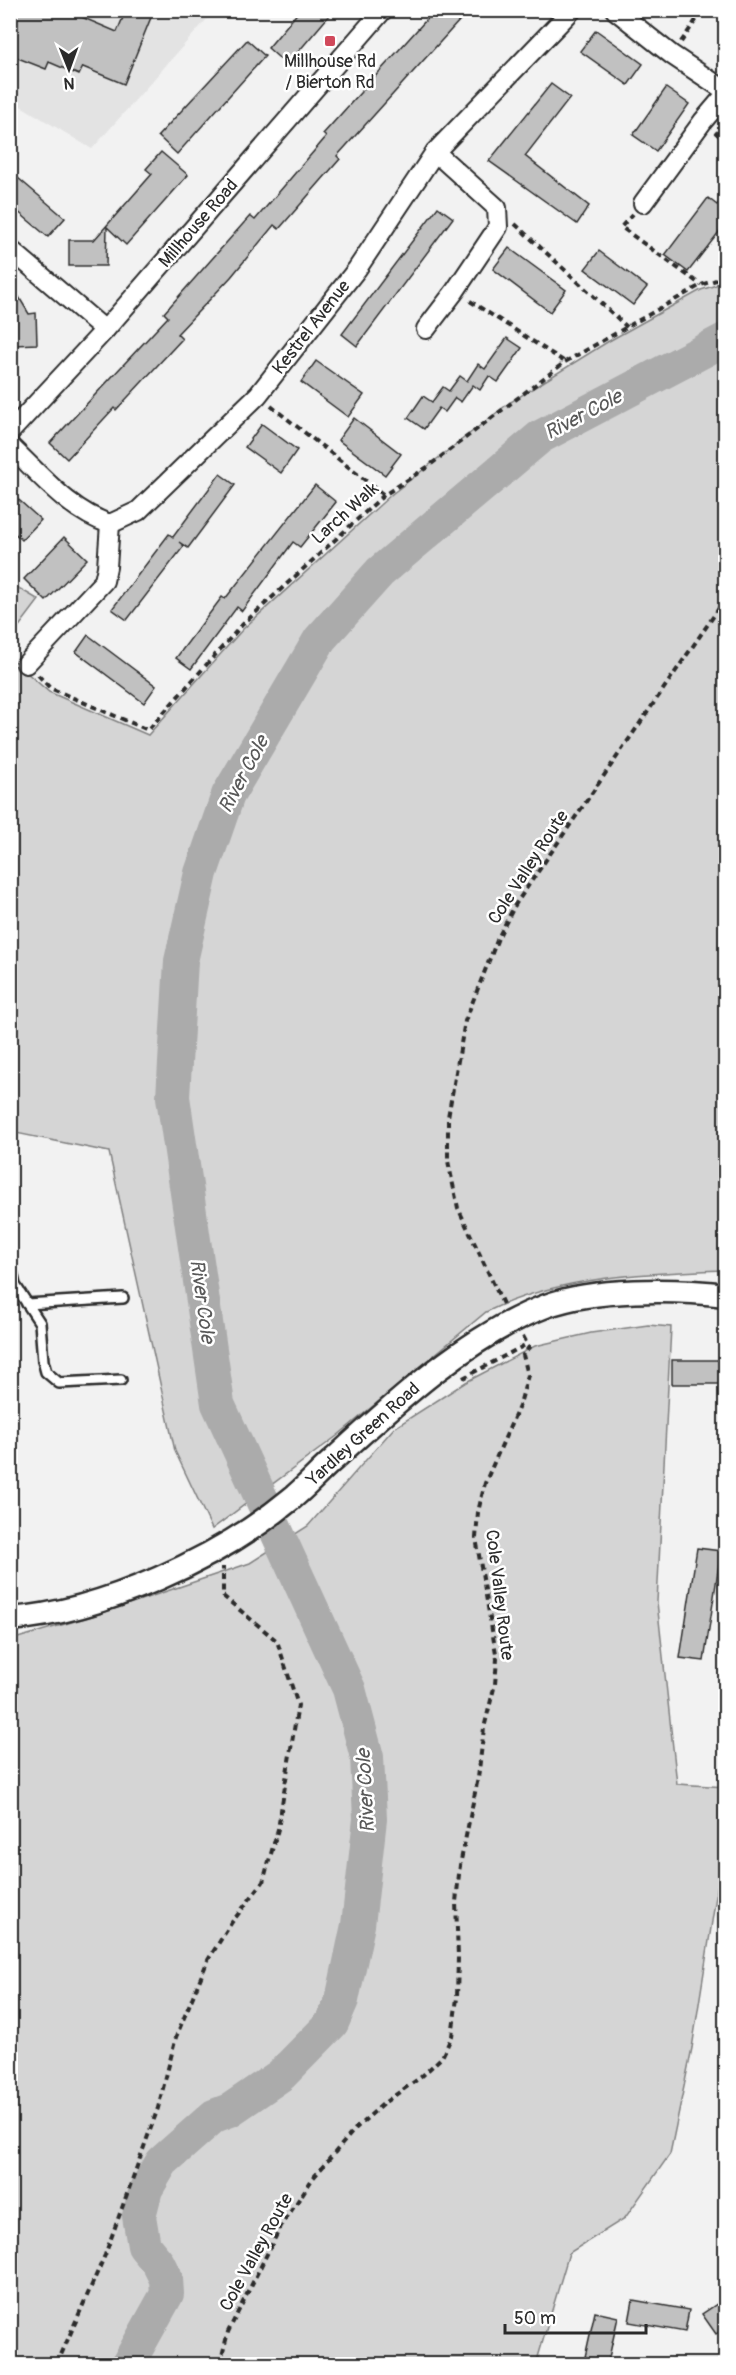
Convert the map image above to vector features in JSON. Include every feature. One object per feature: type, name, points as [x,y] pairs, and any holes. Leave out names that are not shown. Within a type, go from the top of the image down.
[{"type":"street","name":"Millhouse Road","points":[[10,432],[105,330],[382,10]]},
{"type":"street","name":"Kestrel Avenue","points":[[110,524],[138,511],[258,395],[357,269],[435,152],[573,10]]},
{"type":"street","points":[[615,10],[672,55],[726,93],[702,121],[643,203]]},
{"type":"street","points":[[426,329],[498,227],[497,208],[435,152]]},
{"type":"street","points":[[10,249],[105,330]]},
{"type":"street","points":[[10,446],[69,503],[90,518],[110,524],[104,581],[26,664]]},
{"type":"street","name":"Yardley Green Road","points":[[10,1618],[41,1616],[112,1597],[176,1570],[244,1532],[290,1500],[361,1434],[438,1368],[514,1320],[548,1305],[591,1296],[643,1291],[697,1291],[726,1295]]},
{"type":"lane","points":[[10,1263],[15,1285],[40,1323],[46,1372],[59,1383],[121,1380]]},
{"type":"lane","points":[[27,1304],[123,1298]]},
{"type":"path","points":[[672,55],[703,10]]},
{"type":"path","points":[[643,203],[621,227],[701,285]]},
{"type":"path","points":[[497,208],[627,327]]},
{"type":"path","name":"Larch Walk","points":[[26,664],[50,688],[148,730],[242,625],[384,495],[426,468],[565,363],[701,285],[716,280],[726,268]]},
{"type":"path","points":[[455,291],[565,363]]},
{"type":"path","points":[[258,395],[384,495]]},
{"type":"path","name":"Cole Valley Route","points":[[220,2364],[228,2332],[270,2247],[313,2178],[355,2129],[384,2103],[421,2077],[442,2057],[452,2036],[457,1998],[456,1902],[460,1865],[478,1778],[484,1728],[495,1684],[496,1667],[490,1616],[476,1538],[478,1512],[485,1483],[520,1404],[528,1375],[523,1355],[529,1347],[503,1304],[458,1208],[448,1161],[448,1117],[465,1021],[498,938],[515,905],[726,598]]},
{"type":"path","points":[[57,2364],[105,2255],[158,2108],[181,2026],[208,1960],[263,1882],[278,1829],[289,1749],[298,1705],[277,1641],[223,1596],[223,1560]]},
{"type":"shaded area","points":[[11,11],[214,11],[92,149],[11,100]]},
{"type":"shaded area","points":[[725,273],[725,1270],[633,1275],[573,1284],[514,1300],[486,1312],[337,1436],[212,1529],[175,1451],[109,1152],[11,1132],[10,658],[49,692],[148,735],[243,629],[392,494],[509,403],[609,341],[701,290],[716,285]]},
{"type":"shaded area","points":[[10,583],[39,600],[11,637],[10,637]]},
{"type":"shaded area","points":[[648,1325],[671,1327],[657,1602],[677,1784],[726,1787],[725,1839],[692,2048],[670,2154],[625,2218],[569,2253],[536,2364],[11,2364],[11,1640],[102,1613],[250,1563],[308,1526],[394,1428],[466,1382],[535,1346],[591,1333]]},
{"type":"building","points":[[10,10],[65,10],[117,32],[126,10],[154,10],[124,84],[83,67],[79,75],[49,62],[46,69],[10,55]]},
{"type":"building","points":[[300,10],[334,10],[287,65],[268,48]]},
{"type":"building","points":[[435,10],[469,10],[337,156],[340,159],[279,229],[274,225],[231,277],[177,334],[182,339],[67,459],[50,443],[168,317],[164,313],[250,216],[255,220],[326,137],[323,134]]},
{"type":"building","points":[[596,30],[643,64],[628,85],[580,51]]},
{"type":"building","points":[[247,40],[265,56],[177,154],[158,136]]},
{"type":"building","points":[[551,84],[570,98],[525,156],[589,206],[577,224],[489,161]]},
{"type":"building","points":[[666,88],[689,104],[656,151],[633,135]]},
{"type":"building","points":[[161,152],[188,175],[126,245],[107,227],[106,266],[69,266],[69,240],[94,240],[152,174],[146,169]]},
{"type":"building","points":[[18,178],[65,218],[48,237],[10,205],[10,186]]},
{"type":"building","points":[[726,194],[726,223],[688,272],[665,255],[708,198],[717,205]]},
{"type":"building","points":[[438,207],[453,218],[357,346],[342,334]]},
{"type":"building","points":[[509,248],[566,290],[550,312],[493,269]]},
{"type":"building","points":[[599,251],[647,287],[633,305],[585,269]]},
{"type":"building","points":[[10,282],[29,314],[36,313],[37,344],[14,345]]},
{"type":"building","points":[[507,338],[522,348],[498,382],[489,376],[480,390],[473,385],[461,402],[455,398],[445,412],[439,408],[424,429],[408,418],[423,396],[432,402],[443,387],[449,391],[460,376],[467,381],[478,364],[485,369]]},
{"type":"building","points":[[316,361],[364,395],[348,417],[301,382]]},
{"type":"building","points":[[354,418],[401,454],[385,475],[338,440]]},
{"type":"building","points":[[262,424],[297,450],[281,473],[245,447]]},
{"type":"building","points":[[220,474],[235,485],[188,548],[179,542],[184,546],[127,620],[112,609],[169,534],[173,537]]},
{"type":"building","points":[[315,485],[336,502],[300,547],[293,542],[242,611],[237,607],[191,669],[176,658],[222,597],[225,599]]},
{"type":"building","points":[[10,492],[41,520],[22,540],[10,529]]},
{"type":"building","points":[[64,537],[87,559],[46,601],[24,579]]},
{"type":"building","points":[[88,635],[156,686],[144,703],[76,652]]},
{"type":"building","points":[[672,1360],[725,1360],[725,1384],[672,1384]]},
{"type":"building","points":[[697,1548],[721,1551],[704,1661],[680,1658]]},
{"type":"building","points":[[726,2298],[726,2327],[716,2334],[702,2314]]},
{"type":"building","points":[[633,2300],[689,2310],[685,2332],[629,2322]]},
{"type":"building","points":[[595,2312],[618,2317],[608,2362],[585,2357]]},
{"type":"waterway","name":"River Cole","points":[[128,2364],[167,2294],[166,2279],[158,2263],[144,2246],[139,2216],[146,2189],[162,2162],[214,2116],[230,2110],[281,2075],[332,2023],[342,2000],[358,1925],[370,1819],[367,1757],[349,1689],[218,1404],[173,1097],[181,961],[201,873],[228,795],[320,639],[380,572],[540,437],[726,339]]},
{"type":"place","name":"Millhouse Rd / Bierton Rd","points":[[330,41]]}]
